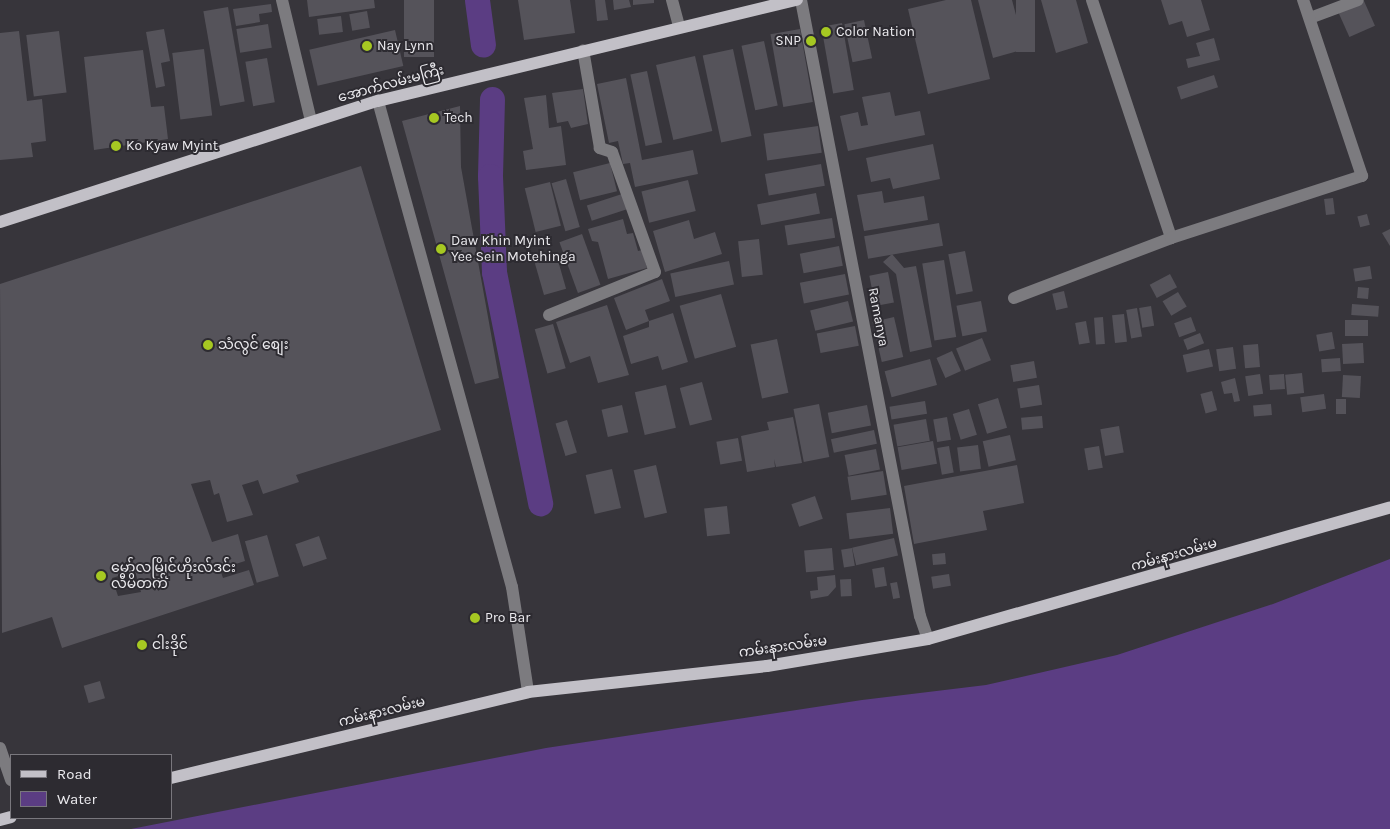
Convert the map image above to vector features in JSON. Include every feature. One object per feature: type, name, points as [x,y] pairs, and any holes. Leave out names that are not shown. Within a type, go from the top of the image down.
[{"type":"main road","name":"အောက်လမ်းမကြီး","points":[[0,222],[378,101],[583,50],[797,0]]},
{"type":"main road","name":"ကမ်းနားလမ်းမ","points":[[172,778],[528,692],[767,666],[928,639],[1390,508]]},
{"type":"street","points":[[282,0],[311,121]]},
{"type":"street","points":[[672,0],[679,27]]},
{"type":"street","name":"Ramanya","points":[[801,0],[920,616],[928,639]]},
{"type":"street","points":[[1092,0],[1171,238]]},
{"type":"street","points":[[1014,298],[1171,238],[1362,176],[1303,0]]},
{"type":"street","points":[[1310,18],[1358,0]]},
{"type":"street","points":[[549,315],[654,272],[612,152],[600,148],[583,50]]},
{"type":"street","points":[[378,101],[512,587],[528,692]]},
{"type":"street","points":[[0,748],[10,777]]},
{"type":"water","points":[[1390,559],[1390,829],[131,829],[546,748],[862,700],[986,685],[1117,655],[1273,604]]},
{"type":"building","points":[[307,0],[374,0],[375,8],[309,17]]},
{"type":"building","points":[[404,0],[434,0],[434,57],[404,57]]},
{"type":"building","points":[[518,0],[570,0],[575,33],[524,40]]},
{"type":"building","points":[[595,0],[605,0],[608,20],[597,21]]},
{"type":"building","points":[[613,0],[629,0],[631,7],[614,10]]},
{"type":"building","points":[[633,0],[654,0],[654,3],[633,5]]},
{"type":"building","points":[[946,0],[971,0],[990,79],[928,94],[908,9]]},
{"type":"building","points":[[978,0],[1012,0],[1025,49],[993,58]]},
{"type":"building","points":[[1016,0],[1035,0],[1035,52],[1016,52]]},
{"type":"building","points":[[1041,0],[1076,0],[1088,43],[1056,53]]},
{"type":"building","points":[[1161,0],[1201,0],[1210,30],[1187,37],[1182,21],[1169,25]]},
{"type":"building","points":[[1364,1],[1375,26],[1349,37],[1338,12]]},
{"type":"building","points":[[271,4],[272,12],[259,14],[260,22],[236,26],[233,9]]},
{"type":"building","points":[[228,7],[245,102],[220,106],[203,11]]},
{"type":"building","points":[[367,11],[370,28],[352,31],[349,14]]},
{"type":"building","points":[[341,16],[343,32],[319,35],[317,19]]},
{"type":"building","points":[[864,20],[872,58],[853,62],[844,24]]},
{"type":"building","points":[[842,23],[854,90],[833,94],[821,27]]},
{"type":"building","points":[[268,24],[272,48],[240,53],[236,29]]},
{"type":"building","points":[[164,29],[170,61],[161,63],[165,86],[156,88],[146,32]]},
{"type":"building","points":[[800,29],[813,102],[783,107],[770,34]]},
{"type":"building","points":[[395,30],[403,66],[318,86],[309,50]]},
{"type":"building","points":[[19,31],[27,101],[42,99],[46,141],[31,143],[33,157],[0,160],[0,33]]},
{"type":"building","points":[[59,31],[67,93],[34,97],[26,35]]},
{"type":"building","points":[[1214,38],[1220,60],[1188,68],[1186,59],[1200,56],[1196,43]]},
{"type":"building","points":[[764,41],[778,106],[755,110],[742,46]]},
{"type":"building","points":[[204,49],[212,116],[180,119],[172,53]]},
{"type":"building","points":[[733,49],[752,136],[721,143],[703,55]]},
{"type":"building","points":[[143,50],[151,107],[164,106],[168,139],[94,150],[84,57]]},
{"type":"building","points":[[695,56],[712,131],[673,140],[656,65]]},
{"type":"building","points":[[267,58],[275,102],[253,106],[245,62]]},
{"type":"building","points":[[647,71],[662,142],[646,146],[630,75]]},
{"type":"building","points":[[1214,75],[1218,87],[1181,99],[1177,87]]},
{"type":"building","points":[[626,78],[642,160],[693,150],[698,174],[635,187],[630,163],[623,164],[618,141],[609,143],[597,84]]},
{"type":"building","points":[[583,89],[588,124],[571,128],[568,121],[557,123],[552,93]]},
{"type":"building","points":[[890,92],[895,116],[920,111],[925,135],[848,151],[840,116],[858,112],[861,126],[868,125],[862,97]]},
{"type":"building","points":[[546,95],[549,128],[561,126],[566,165],[526,170],[523,151],[533,149],[524,98]]},
{"type":"building","points":[[460,106],[461,167],[499,378],[475,384],[402,121]]},
{"type":"building","points":[[818,126],[822,153],[767,160],[764,134]]},
{"type":"building","points":[[933,144],[940,179],[893,189],[890,178],[871,182],[866,158]]},
{"type":"building","points":[[610,163],[617,191],[580,200],[573,172]]},
{"type":"building","points":[[821,164],[825,186],[769,196],[765,174]]},
{"type":"building","name":"သံလွင် စျေး","points":[[361,166],[441,430],[296,475],[299,482],[263,494],[258,480],[242,485],[253,515],[227,522],[219,493],[214,495],[210,480],[191,484],[212,542],[238,534],[245,561],[220,569],[223,578],[249,570],[254,585],[62,648],[52,617],[2,633],[0,284]],"holes":[[[135,571],[141,592],[118,596],[112,578]]]},
{"type":"building","points":[[566,179],[580,227],[565,231],[552,183]]},
{"type":"building","points":[[688,180],[696,211],[649,223],[641,192]]},
{"type":"building","points":[[550,182],[561,226],[536,232],[525,188]]},
{"type":"building","points":[[882,191],[884,203],[924,196],[928,220],[864,231],[857,195]]},
{"type":"building","points":[[816,193],[820,214],[761,225],[757,204]]},
{"type":"building","points":[[622,194],[627,209],[592,221],[587,205]]},
{"type":"building","points":[[1333,198],[1335,214],[1326,215],[1324,199]]},
{"type":"building","points":[[1367,214],[1370,225],[1360,227],[1357,217]]},
{"type":"building","points":[[832,218],[835,238],[788,245],[785,226]]},
{"type":"building","points":[[623,219],[627,234],[633,233],[638,251],[642,250],[647,268],[608,279],[598,242],[592,241],[588,229]]},
{"type":"building","points":[[689,220],[694,239],[715,232],[722,254],[665,272],[653,231]]},
{"type":"building","points":[[939,223],[943,246],[868,259],[864,236]]},
{"type":"building","points":[[1390,229],[1390,246],[1382,233]]},
{"type":"building","points":[[582,234],[600,285],[578,293],[559,242]]},
{"type":"building","points":[[759,239],[763,275],[742,277],[738,241]]},
{"type":"building","points":[[839,246],[843,266],[804,273],[800,254]]},
{"type":"building","points":[[965,251],[973,291],[956,294],[948,254]]},
{"type":"building","points":[[892,254],[904,268],[916,266],[932,347],[910,352],[896,274],[883,262]]},
{"type":"building","points":[[557,257],[566,289],[544,295],[535,263]]},
{"type":"building","points":[[944,260],[956,337],[934,340],[922,263]]},
{"type":"building","points":[[729,261],[734,284],[675,297],[670,273]]},
{"type":"building","points":[[1370,266],[1372,279],[1355,281],[1353,269]]},
{"type":"building","points":[[888,272],[894,302],[875,306],[869,276]]},
{"type":"building","points":[[845,274],[849,295],[804,303],[800,283]]},
{"type":"building","points":[[1170,274],[1177,287],[1157,298],[1150,285]]},
{"type":"building","points":[[662,279],[670,301],[645,310],[649,321],[626,330],[614,298]]},
{"type":"building","points":[[1358,287],[1369,288],[1368,299],[1357,298]]},
{"type":"building","points":[[1064,291],[1068,308],[1056,310],[1052,294]]},
{"type":"building","points":[[1178,292],[1187,307],[1171,316],[1163,301]]},
{"type":"building","points":[[721,294],[736,347],[695,359],[680,306]]},
{"type":"building","points":[[848,301],[853,321],[815,331],[810,310]]},
{"type":"building","points":[[981,301],[987,331],[962,336],[956,306]]},
{"type":"building","points":[[1352,304],[1379,306],[1378,317],[1351,315]]},
{"type":"building","points":[[607,305],[629,375],[598,383],[590,356],[570,363],[556,322]]},
{"type":"building","points":[[1151,306],[1154,326],[1142,328],[1139,308]]},
{"type":"building","points":[[1137,308],[1142,337],[1131,338],[1126,310]]},
{"type":"building","points":[[673,313],[688,362],[662,370],[658,356],[631,364],[623,336],[649,327],[649,321]]},
{"type":"building","points":[[1124,314],[1127,342],[1115,343],[1112,315]]},
{"type":"building","points":[[894,317],[903,357],[882,362],[873,322]]},
{"type":"building","points":[[1103,317],[1105,344],[1096,345],[1094,318]]},
{"type":"building","points":[[1191,317],[1196,331],[1179,337],[1174,323]]},
{"type":"building","points":[[1345,320],[1368,320],[1368,336],[1345,336]]},
{"type":"building","points":[[1086,321],[1090,343],[1079,345],[1075,323]]},
{"type":"building","points":[[553,324],[566,368],[547,373],[535,329]]},
{"type":"building","points":[[855,326],[859,346],[821,353],[817,333]]},
{"type":"building","points":[[1332,332],[1335,349],[1319,352],[1316,335]]},
{"type":"building","points":[[1200,333],[1204,343],[1187,350],[1183,340]]},
{"type":"building","points":[[982,338],[991,360],[965,371],[956,348]]},
{"type":"building","points":[[777,339],[788,393],[762,398],[751,345]]},
{"type":"building","points":[[1363,343],[1364,363],[1343,364],[1342,344]]},
{"type":"building","points":[[1258,344],[1260,367],[1245,368],[1243,345]]},
{"type":"building","points":[[1233,347],[1236,369],[1219,371],[1216,349]]},
{"type":"building","points":[[1209,349],[1213,367],[1187,373],[1183,355]]},
{"type":"building","points":[[952,351],[961,371],[945,378],[936,358]]},
{"type":"building","points":[[1340,358],[1341,371],[1322,372],[1321,359]]},
{"type":"building","points":[[930,359],[937,385],[892,397],[885,371]]},
{"type":"building","points":[[1034,361],[1037,378],[1013,382],[1010,365]]},
{"type":"building","points":[[1302,373],[1304,393],[1287,395],[1285,375]]},
{"type":"building","points":[[1260,374],[1263,394],[1248,396],[1245,376]]},
{"type":"building","points":[[1284,374],[1285,389],[1270,390],[1269,375]]},
{"type":"building","points":[[1343,375],[1361,376],[1360,398],[1342,397]]},
{"type":"building","points":[[1235,378],[1240,401],[1234,402],[1232,393],[1224,394],[1221,382]]},
{"type":"building","points":[[702,382],[712,420],[690,426],[680,388]]},
{"type":"building","points":[[666,385],[676,428],[645,435],[635,392]]},
{"type":"building","points":[[1039,385],[1042,405],[1020,408],[1017,388]]},
{"type":"building","points":[[1212,391],[1217,410],[1206,413],[1200,394]]},
{"type":"building","points":[[1324,394],[1326,409],[1302,412],[1300,397]]},
{"type":"building","points":[[998,398],[1007,428],[987,434],[978,404]]},
{"type":"building","points":[[1336,399],[1346,399],[1346,414],[1336,414]]},
{"type":"building","points":[[925,401],[927,414],[891,419],[889,407]]},
{"type":"building","points":[[819,404],[829,457],[804,462],[793,409]]},
{"type":"building","points":[[1271,404],[1272,415],[1254,417],[1253,406]]},
{"type":"building","points":[[622,405],[628,432],[608,437],[602,410]]},
{"type":"building","points":[[867,405],[871,426],[832,433],[828,413]]},
{"type":"building","points":[[969,409],[977,435],[961,440],[953,414]]},
{"type":"building","points":[[1042,416],[1043,428],[1022,430],[1021,418]]},
{"type":"building","points":[[793,417],[802,463],[776,467],[774,459],[775,467],[747,472],[741,436],[769,430],[767,422]]},
{"type":"building","points":[[947,417],[951,440],[937,442],[933,419]]},
{"type":"building","points":[[926,419],[930,441],[897,446],[894,425]]},
{"type":"building","points":[[567,420],[577,453],[565,456],[556,424]]},
{"type":"building","points":[[1119,426],[1124,453],[1105,456],[1100,429]]},
{"type":"building","points":[[874,430],[877,444],[834,453],[831,439]]},
{"type":"building","points":[[1010,435],[1016,460],[989,467],[983,441]]},
{"type":"building","points":[[738,438],[742,461],[720,464],[716,442]]},
{"type":"building","points":[[933,441],[937,464],[902,470],[898,447]]},
{"type":"building","points":[[978,445],[981,469],[960,471],[957,448]]},
{"type":"building","points":[[949,446],[954,473],[942,475],[937,448]]},
{"type":"building","points":[[1099,446],[1103,468],[1088,470],[1084,449]]},
{"type":"building","points":[[876,449],[880,470],[849,476],[845,455]]},
{"type":"building","points":[[656,465],[667,513],[645,518],[634,470]]},
{"type":"building","points":[[1017,465],[1024,503],[983,511],[987,530],[914,544],[904,486]]},
{"type":"building","points":[[612,469],[621,508],[595,514],[586,475]]},
{"type":"building","points":[[883,471],[887,495],[851,500],[847,477]]},
{"type":"building","points":[[815,496],[823,519],[799,527],[791,504]]},
{"type":"building","points":[[727,506],[730,534],[707,536],[704,508]]},
{"type":"building","points":[[890,508],[893,534],[849,539],[846,513]]},
{"type":"building","points":[[267,535],[279,576],[257,583],[245,541]]},
{"type":"building","points":[[319,536],[327,559],[303,567],[295,544]]},
{"type":"building","points":[[894,538],[898,556],[856,565],[852,548]]},
{"type":"building","points":[[832,548],[834,570],[806,572],[804,550]]},
{"type":"building","points":[[852,548],[855,566],[844,567],[841,550]]},
{"type":"building","points":[[945,553],[946,564],[933,565],[932,554]]},
{"type":"building","points":[[884,567],[887,586],[875,588],[872,569]]},
{"type":"building","points":[[949,574],[951,586],[933,589],[931,577]]},
{"type":"building","points":[[835,575],[836,587],[828,596],[811,599],[810,591],[818,590],[817,577]]},
{"type":"building","points":[[851,579],[852,596],[841,597],[840,580]]},
{"type":"building","points":[[897,582],[900,598],[893,599],[890,583]]},
{"type":"building","points":[[100,681],[105,698],[89,703],[84,686]]},
{"type":"waterway","points":[[477,0],[483,45]]},
{"type":"waterway","points":[[492,99],[490,176],[494,272],[540,503]]},
{"type":"place","name":"Color Nation","points":[[826,32]]},
{"type":"place","name":"SNP","points":[[811,41]]},
{"type":"place","name":"Nay Lynn","points":[[367,46]]},
{"type":"place","name":"Tech","points":[[434,118]]},
{"type":"place","name":"Ko Kyaw Myint","points":[[116,146]]},
{"type":"place","name":"Daw Khin Myint Yee Sein Motehinga","points":[[441,249]]},
{"type":"place","name":"သံလွင် စျေး","points":[[208,345]]},
{"type":"place","name":"မော်လမြိုင်ဟိုးလ်ဒင်း လီမိတက်","points":[[101,576]]},
{"type":"place","name":"Pro Bar","points":[[475,618]]},
{"type":"place","name":"ငါးဒိုင်","points":[[142,645]]}]
